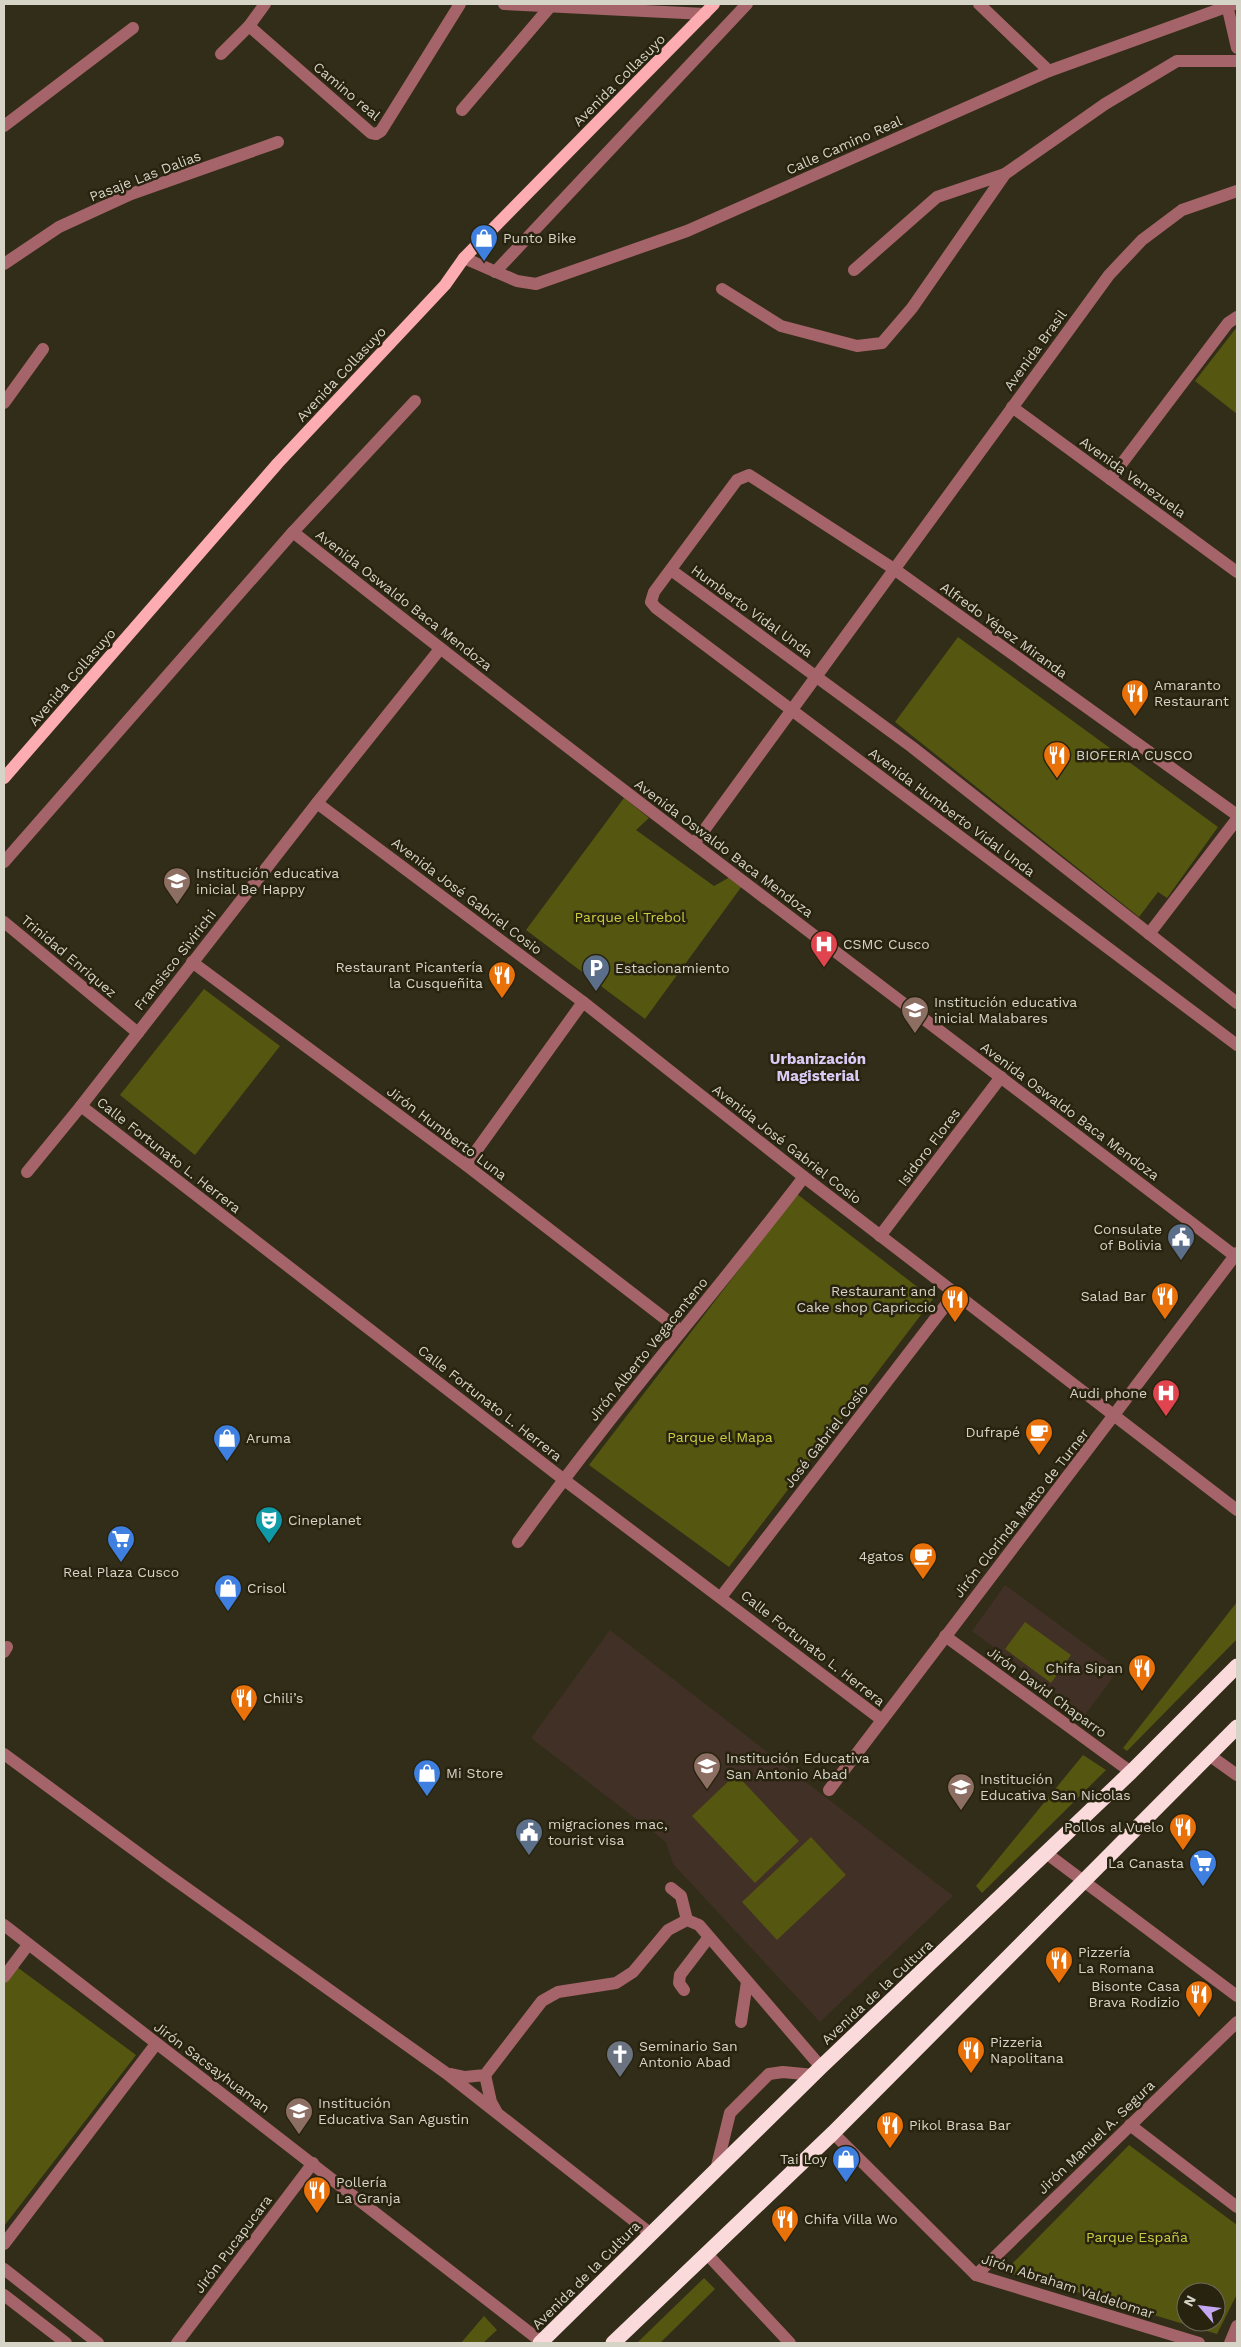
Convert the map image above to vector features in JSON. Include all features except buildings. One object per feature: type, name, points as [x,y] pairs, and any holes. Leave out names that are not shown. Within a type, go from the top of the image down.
[{"type":"highway","name":"Avenida de la Cultura","points":[[542,2343],[650,2234],[817,2071],[1131,1772],[1237,1666]]},
{"type":"highway","points":[[613,2343],[833,2133],[1085,1882],[1237,1727]]},
{"type":"main road","name":"Avenida Collasuyo","points":[[4,778],[278,463],[444,284],[464,258],[714,4]]},
{"type":"street","points":[[221,54],[249,26],[265,4]]},
{"type":"street","name":"Camino real","points":[[249,26],[371,133],[376,134],[380,131],[460,4]]},
{"type":"street","points":[[504,4],[549,8],[705,14]]},
{"type":"street","points":[[495,272],[746,4]]},
{"type":"street","points":[[979,4],[1049,71]]},
{"type":"street","points":[[1230,4],[1237,48]]},
{"type":"street","name":"Calle Camino Real","points":[[464,258],[517,281],[536,284],[687,231],[1049,71],[1230,4]]},
{"type":"street","points":[[462,110],[549,8]]},
{"type":"street","points":[[4,126],[133,28]]},
{"type":"street","points":[[854,270],[937,197],[1005,174],[1105,104],[1177,61],[1237,61]]},
{"type":"street","name":"Pasaje Las Dalias","points":[[4,264],[59,228],[131,194],[278,142]]},
{"type":"street","points":[[722,289],[781,326],[858,346],[882,343],[912,308],[1005,174]]},
{"type":"street","name":"Avenida Brasil","points":[[694,844],[1109,275],[1142,240],[1182,210],[1237,191]]},
{"type":"street","points":[[1110,479],[1188,373],[1228,324],[1237,317]]},
{"type":"street","points":[[4,403],[43,349]]},
{"type":"street","points":[[4,862],[294,532],[415,401]]},
{"type":"street","name":"Avenida Venezuela","points":[[1012,407],[1237,572]]},
{"type":"street","name":"Alfredo Yépez Miranda","points":[[671,570],[737,480],[748,476],[894,569],[1237,815]]},
{"type":"street","name":"Avenida Oswaldo Baca Mendoza","points":[[294,532],[440,649],[694,844],[1236,1255]]},
{"type":"street","name":"Avenida Humberto Vidal Unda","points":[[671,570],[654,592],[651,602],[791,710],[1237,1045]]},
{"type":"street","name":"Humberto Vidal Unda","points":[[671,570],[816,676]]},
{"type":"street","name":"Fransisco Sivirichi","points":[[28,1172],[440,649]]},
{"type":"street","name":"Avenida Humberto Vidal Unda","points":[[816,676],[912,747],[1237,1003]]},
{"type":"street","name":"Avenida José Gabriel Cosio","points":[[317,803],[583,1002],[804,1177],[1237,1510]]},
{"type":"street","points":[[1149,934],[1237,819]]},
{"type":"street","name":"Trinidad Enriquez","points":[[4,922],[138,1033]]},
{"type":"street","name":"Jirón Humberto Luna","points":[[192,962],[466,1165],[681,1331]]},
{"type":"street","points":[[466,1165],[583,1002]]},
{"type":"street","name":"Isidoro Flores","points":[[880,1236],[1001,1077]]},
{"type":"street","name":"Calle Fortunato L. Herrera","points":[[81,1106],[563,1479],[721,1596],[882,1720]]},
{"type":"street","name":"Jirón Alberto Vegacenteno","points":[[518,1542],[563,1479],[681,1331],[730,1273],[804,1177]]},
{"type":"street","name":"Jirón Clorinda Matto de Turner","points":[[829,1790],[1236,1255]]},
{"type":"street","name":"José Gabriel Cosio","points":[[721,1596],[955,1293]]},
{"type":"street","name":"Jirón David Chaparro","points":[[945,1636],[1131,1772]]},
{"type":"street","points":[[4,1754],[164,1872],[446,2073],[650,2234]]},
{"type":"street","points":[[1210,1755],[1237,1775]]},
{"type":"street","points":[[1046,1852],[1237,1996]]},
{"type":"street","points":[[671,1888],[681,1896],[687,1920]]},
{"type":"street","points":[[446,2073],[465,2077],[485,2075],[542,2001],[558,1992],[616,1983],[633,1972],[668,1930],[687,1920],[699,1924],[817,2071]]},
{"type":"street","name":"Jirón Sacsayhuaman","points":[[4,1925],[156,2044],[313,2163],[542,2343]]},
{"type":"street","points":[[684,1990],[679,1983],[680,1975],[709,1937]]},
{"type":"street","points":[[4,1977],[28,1945]]},
{"type":"street","points":[[741,2022],[747,1982]]},
{"type":"street","name":"Jirón Manuel A. Segura","points":[[976,2275],[1237,2022]]},
{"type":"street","points":[[4,2244],[156,2044]]},
{"type":"street","points":[[716,2170],[730,2113],[769,2074],[817,2071]]},
{"type":"street","points":[[485,2075],[491,2102],[498,2114]]},
{"type":"street","points":[[1130,2126],[1237,2207]]},
{"type":"street","name":"Jirón Abraham Valdelomar","points":[[833,2133],[976,2275],[1198,2343]]},
{"type":"street","name":"Jirón Pucapucara","points":[[177,2343],[313,2163]]},
{"type":"street","points":[[708,2254],[790,2343]]},
{"type":"street","points":[[4,2269],[98,2343]]},
{"type":"street","points":[[4,2295],[66,2343]]},
{"type":"street","points":[[1230,2343],[1237,2326]]},
{"type":"shaded area","points":[[1005,1585],[1119,1669],[1085,1715],[972,1631]]},
{"type":"shaded area","name":"Institución Educativa San Antonio Abad","points":[[610,1630],[953,1896],[820,2022],[673,1864],[666,1842],[531,1738]]},
{"type":"green space","points":[[1237,327],[1237,414],[1195,381]]},
{"type":"green space","points":[[958,637],[1218,827],[1167,898],[1158,892],[1139,917],[895,722]]},
{"type":"green space","name":"Parque el Trebol","points":[[624,798],[649,818],[636,830],[714,886],[730,877],[742,886],[645,1019],[526,930]]},
{"type":"green space","points":[[204,989],[280,1046],[195,1155],[120,1095]]},
{"type":"green space","name":"Parque el Mapa","points":[[797,1194],[933,1299],[729,1567],[589,1465]]},
{"type":"green space","points":[[1237,1602],[1237,1639],[1127,1751],[1123,1748]]},
{"type":"green space","points":[[1025,1622],[1071,1655],[1051,1683],[1005,1649]]},
{"type":"green space","points":[[1083,1755],[1106,1770],[982,1893],[976,1886]]},
{"type":"green space","points":[[736,1774],[799,1841],[755,1883],[692,1816]]},
{"type":"green space","points":[[811,1837],[846,1875],[777,1940],[742,1902]]},
{"type":"green space","points":[[17,1967],[136,2055],[4,2226],[4,1984]]},
{"type":"green space","name":"Parque España","points":[[1129,2145],[1237,2225],[1237,2294],[1226,2316],[1226,2282],[1176,2282],[1176,2322],[1010,2274],[1009,2267]]},
{"type":"green space","points":[[704,2278],[715,2289],[660,2343],[637,2343]]},
{"type":"green space","points":[[484,2316],[497,2330],[483,2343],[461,2343]]},
{"type":"place","name":"Punto Bike","points":[[484,262]]},
{"type":"place","name":"Amaranto Restaurant","points":[[1135,717]]},
{"type":"place","name":"BIOFERIA CUSCO","points":[[1057,779]]},
{"type":"place","name":"Institución educativa inicial Be Happy","points":[[177,905]]},
{"type":"place","name":"CSMC Cusco","points":[[824,968]]},
{"type":"place","name":"Estacionamiento","points":[[596,992]]},
{"type":"place","name":"Restaurant Picantería la Cusqueñita","points":[[502,999]]},
{"type":"place","name":"Institución educativa inicial Malabares","points":[[915,1034]]},
{"type":"place","name":"Consulate of Bolivia","points":[[1181,1261]]},
{"type":"place","name":"Salad Bar","points":[[1165,1320]]},
{"type":"place","name":"Restaurant and Cake shop Capriccio","points":[[955,1323]]},
{"type":"place","name":"Audi phone","points":[[1166,1417]]},
{"type":"place","name":"Dufrapé","points":[[1039,1456]]},
{"type":"place","name":"Aruma","points":[[227,1462]]},
{"type":"place","name":"Cineplanet","points":[[269,1544]]},
{"type":"place","name":"Real Plaza Cusco","points":[[121,1563]]},
{"type":"place","name":"4gatos","points":[[923,1580]]},
{"type":"place","name":"Crisol","points":[[228,1612]]},
{"type":"place","name":"Chifa Sipan","points":[[1142,1692]]},
{"type":"place","name":"Chili’s","points":[[244,1722]]},
{"type":"place","name":"Institución Educativa San Antonio Abad","points":[[707,1790]]},
{"type":"place","name":"Mi Store","points":[[427,1797]]},
{"type":"place","name":"Institución Educativa San Nicolas","points":[[961,1811]]},
{"type":"place","name":"Pollos al Vuelo","points":[[1183,1851]]},
{"type":"place","name":"migraciones mac, tourist visa","points":[[529,1856]]},
{"type":"place","name":"La Canasta","points":[[1203,1887]]},
{"type":"place","name":"Pizzería La Romana","points":[[1059,1984]]},
{"type":"place","name":"Bisonte Casa Brava Rodizio","points":[[1199,2018]]},
{"type":"place","name":"Pizzeria Napolitana","points":[[971,2074]]},
{"type":"place","name":"Seminario San Antonio Abad","points":[[620,2078]]},
{"type":"place","name":"Institución Educativa San Agustin","points":[[299,2135]]},
{"type":"place","name":"Pikol Brasa Bar","points":[[890,2149]]},
{"type":"place","name":"Tai Loy","points":[[846,2183]]},
{"type":"place","name":"Pollería La Granja","points":[[317,2214]]},
{"type":"place","name":"Chifa Villa Wo","points":[[785,2243]]},
{"type":"district","name":"Urbanización Magisterial","points":[[818,1068]]}]
